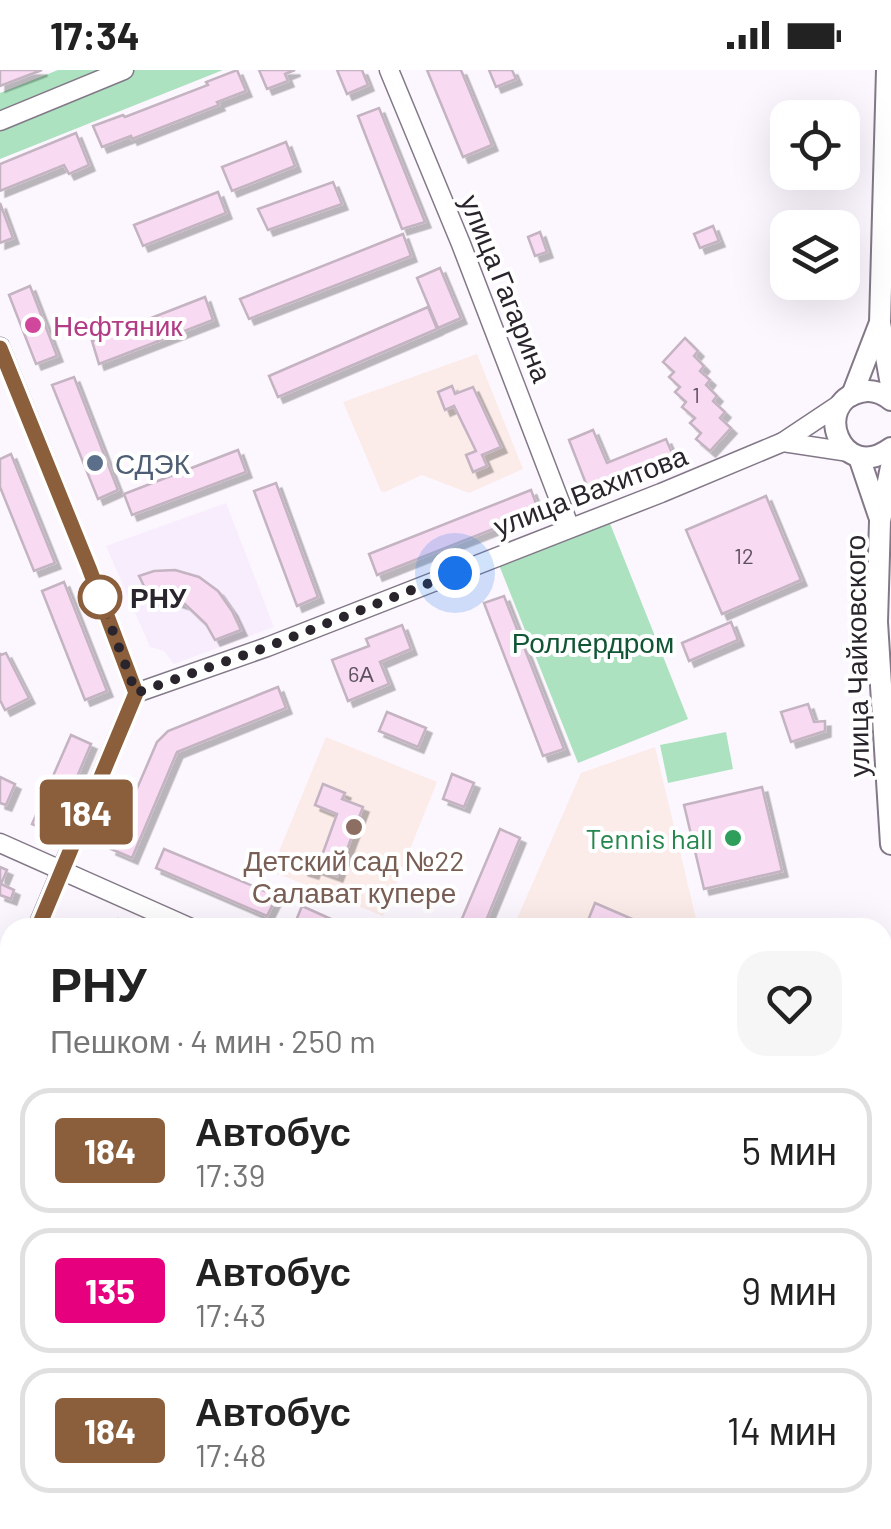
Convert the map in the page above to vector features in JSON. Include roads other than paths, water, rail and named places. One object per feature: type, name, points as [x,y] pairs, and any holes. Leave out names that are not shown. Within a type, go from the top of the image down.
[{"type":"main road","points":[[887,70],[880,323],[891,384]]},
{"type":"main road","points":[[880,323],[834,423],[841,444],[854,454],[880,520]]},
{"type":"main road","points":[[848,398],[874,391],[891,400]]},
{"type":"main road","points":[[854,454],[880,456],[891,448]]},
{"type":"main road","name":"улица Чайковского","points":[[891,467],[880,520],[877,622],[891,844]]},
{"type":"street","points":[[0,121],[124,70]]},
{"type":"street","name":"улица Гагарина","points":[[389,70],[462,244],[570,528]]},
{"type":"street","points":[[0,348],[136,693],[42,918]]},
{"type":"street","name":"улица Вахитова","points":[[136,693],[267,647],[783,442],[848,398]]},
{"type":"street","points":[[783,442],[854,454]]},
{"type":"street","points":[[0,843],[168,918]]},
{"type":"place","name":"Нефтяник","points":[[33,325]]},
{"type":"place","name":"СДЭК","points":[[95,463]]},
{"type":"place","name":"РНУ","points":[[100,597]]},
{"type":"place","name":"Детский сад №22 Салават купере","points":[[354,827]]},
{"type":"place","name":"Tennis hall","points":[[733,838]]},
{"type":"park label","name":"Роллердром","points":[[593,642]]}]
